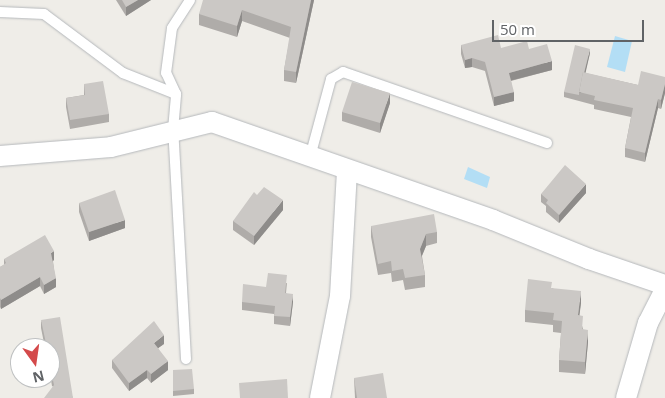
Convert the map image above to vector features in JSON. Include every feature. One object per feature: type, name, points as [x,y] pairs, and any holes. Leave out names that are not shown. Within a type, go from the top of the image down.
[{"type":"street","points":[[0,156],[111,147],[173,130],[212,122],[347,172],[493,220],[665,286]]},
{"type":"street","points":[[320,398],[340,296],[347,172]]},
{"type":"street","points":[[626,398],[648,323],[665,290]]},
{"type":"lane","points":[[186,359],[173,130],[176,94],[166,73],[172,28],[190,0]]},
{"type":"lane","points":[[0,12],[44,14],[123,73],[176,94]]},
{"type":"lane","points":[[310,157],[331,79],[344,72],[547,143]]},
{"type":"water","points":[[615,36],[632,41],[625,72],[607,67]]},
{"type":"water","points":[[468,167],[490,177],[487,188],[464,179]]},
{"type":"building","points":[[122,0],[138,0],[126,7]]},
{"type":"building","points":[[203,0],[311,0],[296,72],[284,70],[291,27],[242,10],[237,26],[199,14]]},
{"type":"building","points":[[498,35],[501,48],[527,41],[529,49],[547,44],[552,61],[509,73],[514,92],[494,97],[485,62],[472,58],[465,60],[461,45]]},
{"type":"building","points":[[575,45],[590,49],[579,95],[564,92]]},
{"type":"building","points":[[641,71],[665,77],[661,100],[658,99],[645,153],[625,148],[633,108],[594,100],[595,96],[579,92],[583,72],[638,85]]},
{"type":"building","points":[[103,81],[109,114],[70,120],[66,98],[85,95],[84,84]]},
{"type":"building","points":[[352,82],[390,93],[380,123],[342,112]]},
{"type":"building","points":[[565,165],[586,184],[559,215],[546,203],[548,200],[541,194]]},
{"type":"building","points":[[264,187],[283,200],[254,236],[233,221],[254,192],[257,195]]},
{"type":"building","points":[[115,190],[125,220],[89,232],[79,203]]},
{"type":"building","points":[[434,214],[437,232],[426,234],[420,249],[425,275],[405,278],[403,269],[392,271],[391,261],[378,264],[371,226]]},
{"type":"building","points":[[45,235],[54,251],[51,253],[56,278],[44,285],[40,277],[1,300],[0,267],[6,263],[4,259]]},
{"type":"building","points":[[268,273],[287,275],[285,293],[293,294],[290,317],[274,316],[275,306],[242,302],[243,284],[266,287]]},
{"type":"building","points":[[528,279],[552,282],[551,288],[581,291],[578,315],[583,316],[582,329],[588,330],[585,362],[559,360],[562,321],[553,320],[554,313],[525,310]]},
{"type":"building","points":[[60,317],[73,398],[44,398],[52,388],[60,388],[60,338],[45,338],[41,320]]},
{"type":"building","points":[[154,321],[164,335],[154,343],[168,361],[151,374],[147,370],[129,383],[112,360]]},
{"type":"building","points":[[192,369],[194,389],[173,391],[173,370]]},
{"type":"building","points":[[383,373],[387,398],[357,398],[354,378]]},
{"type":"building","points":[[287,379],[288,398],[240,398],[239,383]]}]
